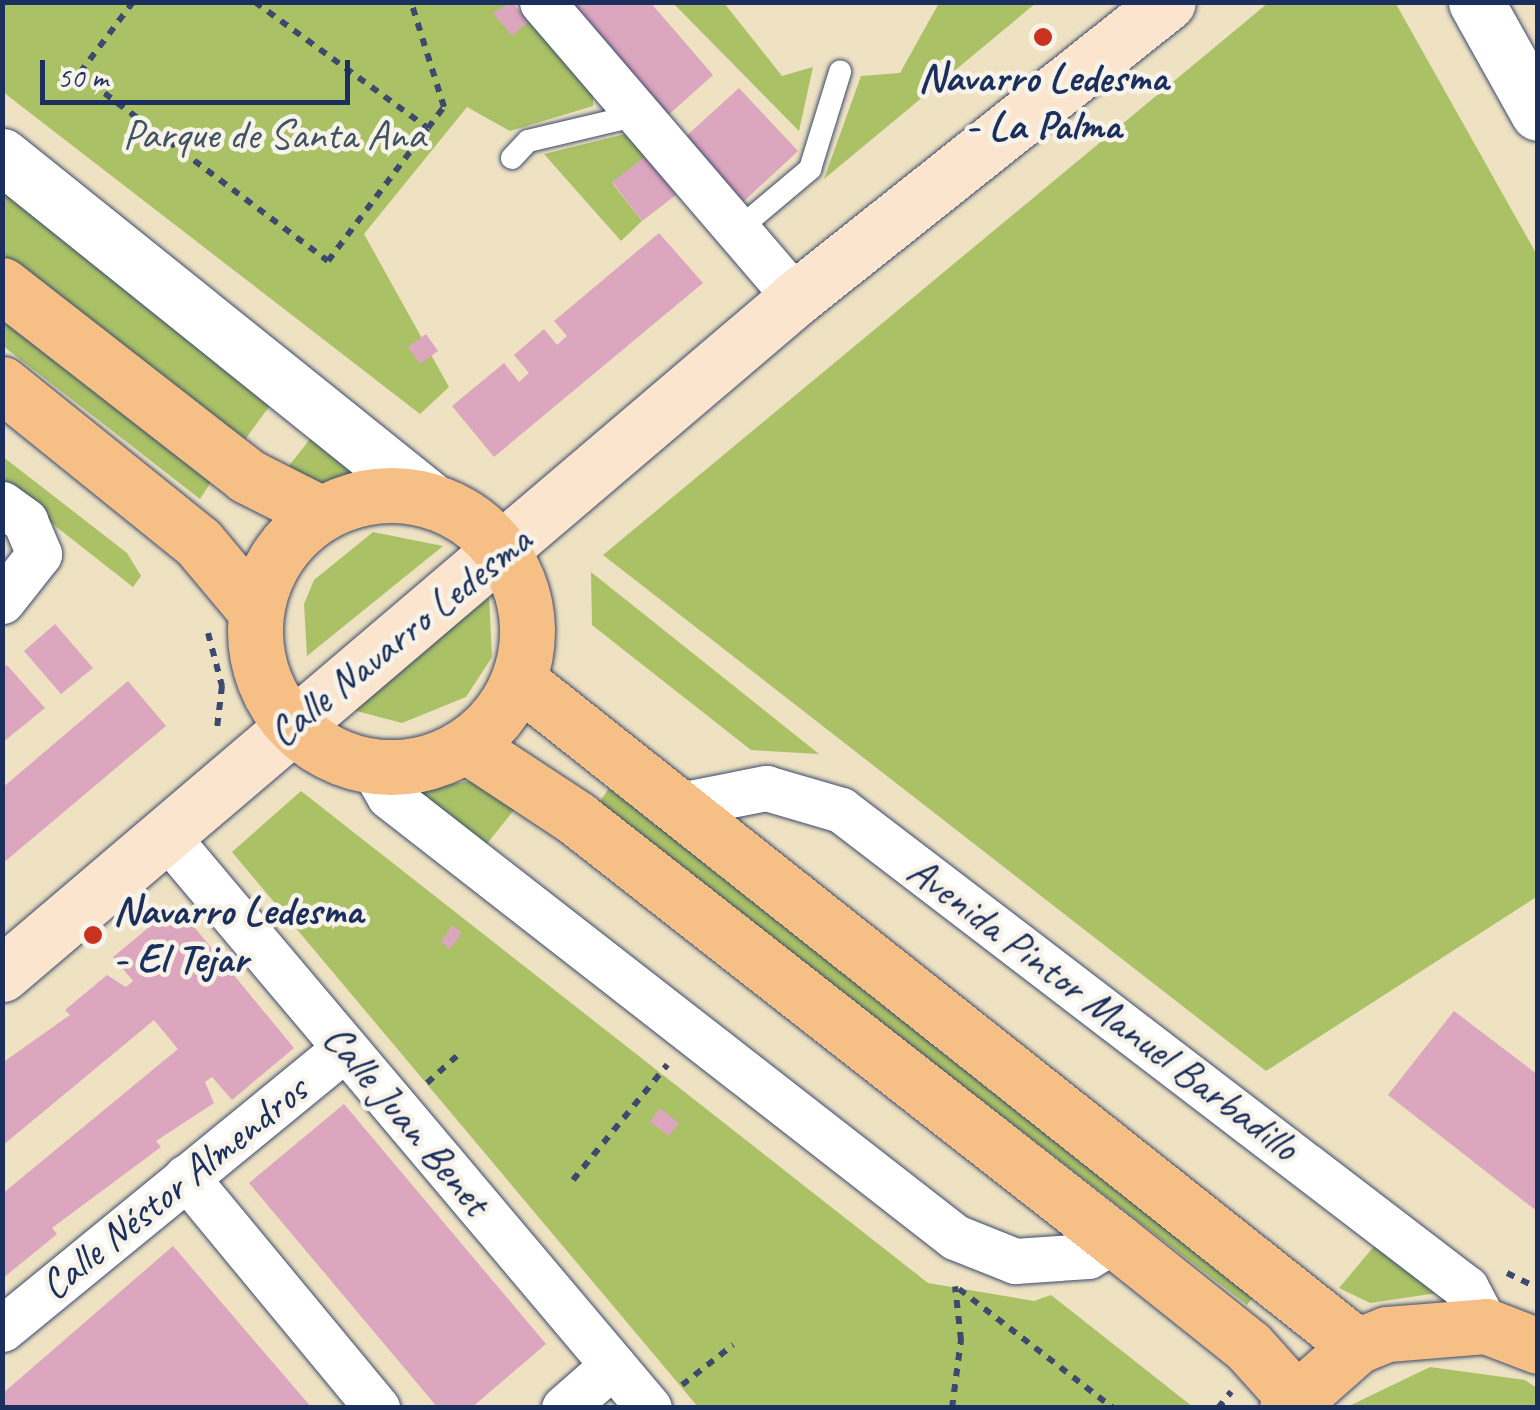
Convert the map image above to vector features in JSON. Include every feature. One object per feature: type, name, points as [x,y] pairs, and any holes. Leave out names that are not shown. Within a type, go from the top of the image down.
[{"type":"main road","name":"Calle Navarro Ledesma","points":[[2,974],[288,725],[505,554],[796,298],[1168,2]]},
{"type":"main road","points":[[2,286],[247,476],[320,513]]},
{"type":"main road","points":[[2,384],[198,542],[254,609]]},
{"type":"main road","points":[[392,492],[428,498],[505,554],[529,624],[518,682],[467,746],[425,765],[372,768],[288,725],[255,660],[254,609],[276,554],[320,513],[392,492]]},
{"type":"main road","points":[[518,682],[1357,1346]]},
{"type":"main road","points":[[467,746],[576,818],[1248,1346],[1290,1402],[1357,1346],[1387,1334],[1486,1326],[1538,1346]]},
{"type":"street","points":[[542,2],[740,228],[796,298]]},
{"type":"street","points":[[1476,2],[1538,113]]},
{"type":"street","points":[[2,156],[428,498]]},
{"type":"street","points":[[2,504],[25,521],[40,554],[2,601]]},
{"type":"street","points":[[372,768],[389,796],[955,1238],[1015,1261],[1088,1256],[1115,1240]]},
{"type":"street","name":"Avenida Pintor Manuel Barbadillo","points":[[674,806],[766,788],[841,810],[1424,1254],[1466,1288],[1486,1326]]},
{"type":"street","name":"Calle Juan Benet","points":[[164,833],[613,1365],[661,1400]]},
{"type":"street","name":"Calle Néstor Almendros","points":[[2,1329],[346,1048]]},
{"type":"street","points":[[186,1177],[377,1408]]},
{"type":"street","points":[[564,1408],[613,1365]]},
{"type":"lane","points":[[740,228],[810,169],[840,72]]},
{"type":"lane","points":[[512,158],[528,141],[638,115]]},
{"type":"path","points":[[133,2],[79,74],[328,261],[444,107],[412,2]]},
{"type":"path","points":[[255,2],[428,128]]},
{"type":"path","points":[[419,1090],[460,1054]]},
{"type":"path","points":[[573,1180],[668,1062]]},
{"type":"path","points":[[943,1276],[1112,1408]]},
{"type":"path","points":[[952,1408],[961,1340],[955,1285]]},
{"type":"path","points":[[661,1400],[733,1344]]},
{"type":"path","points":[[1218,1408],[1223,1399]]},
{"type":"green space","name":"Parque de Santa Ana","points":[[2,3],[512,3],[593,93],[593,106],[510,131],[467,107],[364,234],[449,387],[420,414],[3,92]]},
{"type":"green space","points":[[673,3],[724,3],[782,76],[813,67],[799,131]]},
{"type":"green space","points":[[939,3],[1036,3],[824,179],[861,76],[900,73]]},
{"type":"green space","points":[[1268,3],[1396,4],[1537,255],[1538,896],[1266,1071],[603,555]]},
{"type":"green space","points":[[625,134],[646,156],[612,183],[642,221],[621,241],[544,154]]},
{"type":"green space","points":[[2,175],[280,392],[241,445],[3,260]]},
{"type":"green space","points":[[2,315],[213,479],[200,499],[3,346]]},
{"type":"green space","points":[[321,425],[393,476],[331,489],[281,476]]},
{"type":"green space","points":[[2,456],[127,553],[141,576],[133,587],[3,485]]},
{"type":"green space","points":[[373,532],[443,546],[307,656],[304,604],[314,580]]},
{"type":"green space","points":[[591,572],[819,754],[751,750],[592,625]]},
{"type":"green space","points":[[489,597],[492,657],[466,697],[402,723],[349,709]]},
{"type":"green space","points":[[471,781],[522,800],[481,851],[415,789]]},
{"type":"green space","points":[[612,784],[1261,1287],[1247,1305],[598,804]]},
{"type":"green space","points":[[301,791],[928,1283],[1034,1301],[1051,1295],[1193,1407],[698,1407],[232,852]]},
{"type":"green space","points":[[1381,1238],[1451,1291],[1370,1303],[1339,1288]]},
{"type":"green space","points":[[1430,1367],[1525,1380],[1537,1388],[1537,1407],[1347,1407]]},
{"type":"building","points":[[512,2],[528,22],[512,36],[493,13]]},
{"type":"building","points":[[562,2],[650,2],[713,75],[665,118]]},
{"type":"building","points":[[739,88],[798,151],[743,202],[683,139]]},
{"type":"building","points":[[646,156],[676,195],[642,221],[612,182]]},
{"type":"building","points":[[659,233],[703,283],[494,457],[452,406],[504,363],[519,382],[529,373],[514,355],[544,329],[557,345],[567,336],[554,321]]},
{"type":"building","points":[[426,334],[438,351],[420,364],[408,347]]},
{"type":"building","points":[[55,624],[93,668],[61,694],[24,651]]},
{"type":"building","points":[[7,665],[45,708],[2,743],[2,669]]},
{"type":"building","points":[[128,681],[166,726],[2,864],[2,788]]},
{"type":"building","points":[[176,905],[294,1048],[232,1100],[212,1077],[205,1082],[214,1103],[156,1141],[161,1147],[52,1228],[57,1234],[2,1279],[2,1194],[178,1049],[154,1020],[2,1146],[2,1063],[70,1015],[65,1010],[107,975],[126,987],[133,981],[113,957]]},
{"type":"building","points":[[452,925],[462,933],[450,949],[441,942]]},
{"type":"building","points":[[1454,1011],[1538,1075],[1538,1212],[1388,1095]]},
{"type":"building","points":[[344,1104],[546,1344],[471,1408],[438,1408],[249,1183]]},
{"type":"building","points":[[660,1108],[679,1123],[669,1136],[650,1122]]},
{"type":"building","points":[[173,1246],[312,1408],[2,1408],[2,1394]]},
{"type":"place","name":"Navarro Ledesma - La Palma","points":[[1043,37]]},
{"type":"place","name":"Navarro Ledesma - El Tejar","points":[[93,935]]}]
